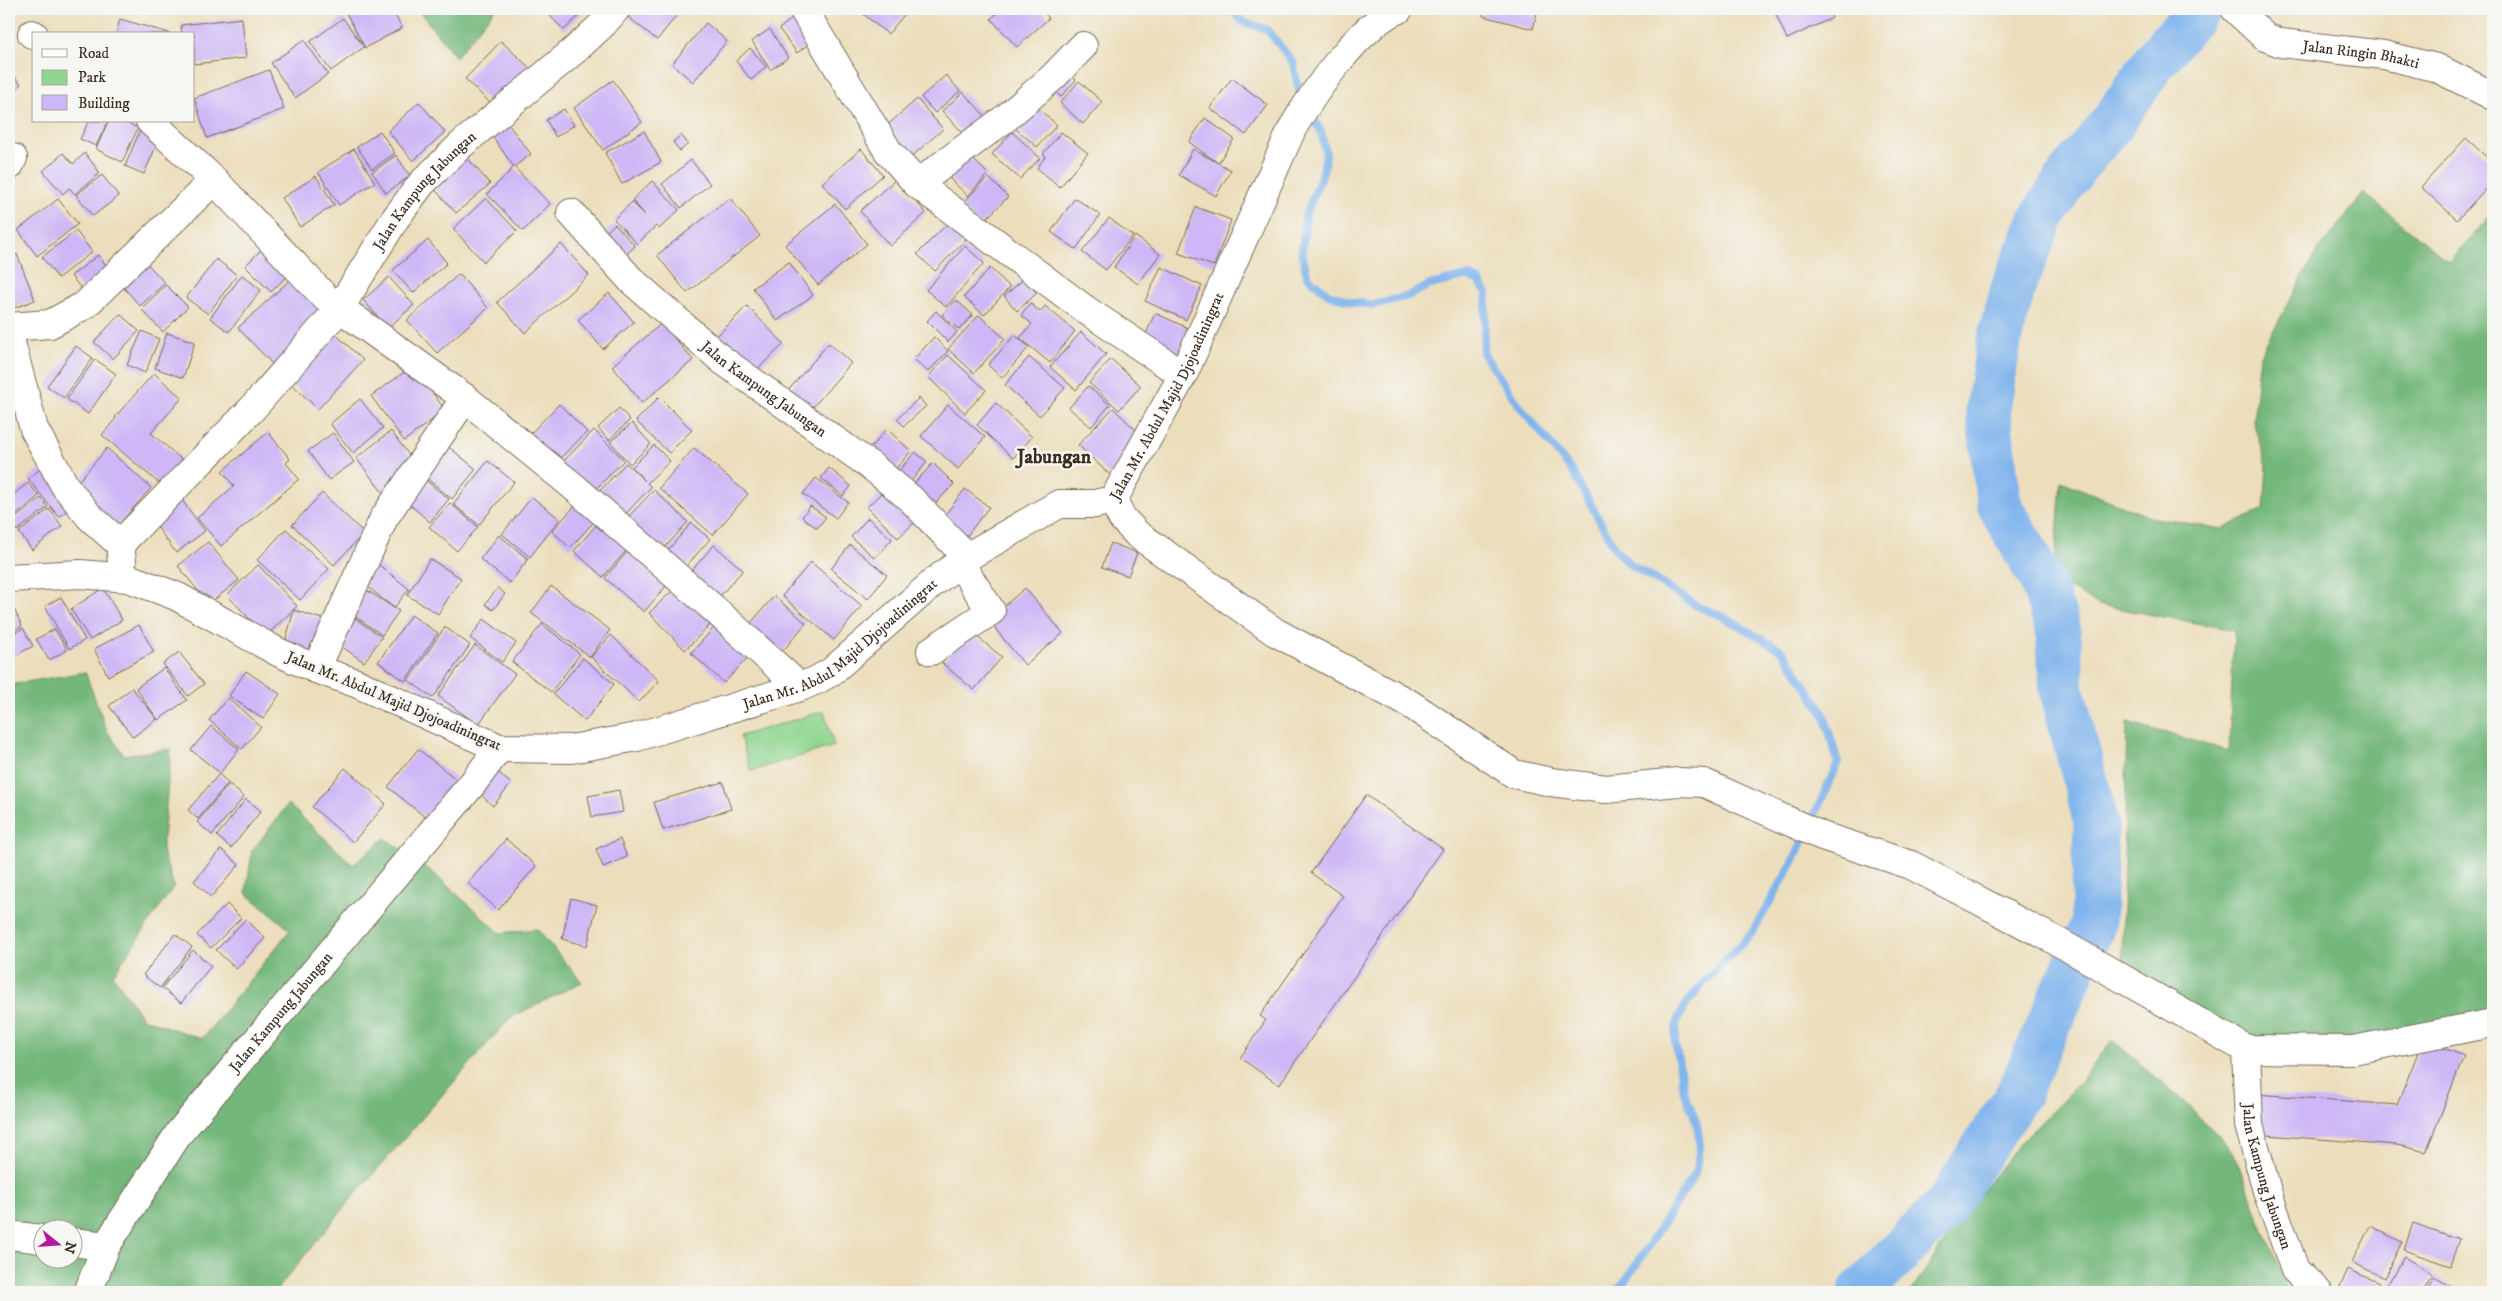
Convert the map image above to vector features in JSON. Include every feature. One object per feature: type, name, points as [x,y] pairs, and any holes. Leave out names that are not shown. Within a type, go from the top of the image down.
[{"type":"street","name":"Jalan Kampung Jabungan","points":[[120,544],[251,410],[339,309],[395,219],[422,184],[462,144],[604,24],[616,9]]},
{"type":"street","points":[[803,9],[888,151],[916,184],[1086,310],[1183,375]]},
{"type":"street","name":"Jalan Mr. Abdul Majid Djojoadiningrat","points":[[9,578],[80,574],[128,578],[176,596],[278,652],[316,669],[356,683],[499,748],[571,749],[637,737],[800,687],[832,672],[963,559],[1059,504],[1095,504],[1113,500],[1183,375],[1292,130],[1312,97],[1366,31],[1388,13],[1399,9]]},
{"type":"street","name":"Jalan Ringin Bhakti","points":[[2238,12],[2265,37],[2281,43],[2384,55],[2437,68],[2493,96]]},
{"type":"street","points":[[916,184],[1007,117],[1053,77],[1083,46]]},
{"type":"street","points":[[151,122],[214,180],[326,298],[466,398],[602,511],[714,608],[800,687]]},
{"type":"street","points":[[9,327],[50,324],[85,305],[214,180]]},
{"type":"street","name":"Jalan Kampung Jabungan","points":[[571,213],[631,280],[722,360],[871,466],[911,500],[963,559],[991,610],[931,651]]},
{"type":"street","points":[[9,335],[34,429],[65,486],[89,516],[120,544],[120,556],[128,578]]},
{"type":"street","points":[[316,669],[384,518],[466,398]]},
{"type":"street","points":[[1113,500],[1122,518],[1137,534],[1274,632],[1410,704],[1514,774],[1551,782],[1606,789],[1678,782],[1704,783],[1822,836],[1911,866],[2062,944],[2246,1049],[2353,1050],[2493,1023]]},
{"type":"street","name":"Jalan Kampung Jabungan","points":[[88,1292],[106,1246],[179,1133],[473,782],[499,748]]},
{"type":"street","name":"Jalan Kampung Jabungan","points":[[2246,1049],[2249,1125],[2267,1191],[2295,1270],[2318,1292]]},
{"type":"street","points":[[9,1235],[32,1238]]},
{"type":"street","points":[[82,1243],[106,1246]]},
{"type":"green space","points":[[417,9],[495,9],[456,57]]},
{"type":"green space","points":[[2364,193],[2449,262],[2493,212],[2493,1013],[2360,1036],[2245,1045],[2122,960],[2127,722],[2229,751],[2234,630],[2099,605],[2054,579],[2061,481],[2150,517],[2223,529],[2264,509],[2267,466],[2253,421],[2260,355],[2314,256]]},
{"type":"green space","points":[[85,672],[107,731],[124,755],[171,749],[162,851],[174,886],[113,975],[142,1018],[202,1039],[290,930],[246,893],[252,851],[288,804],[353,865],[385,838],[431,871],[500,933],[537,929],[582,982],[510,1018],[353,1197],[275,1292],[9,1292],[9,685]]},
{"type":"green space","points":[[824,711],[834,746],[751,771],[740,736]]},
{"type":"green space","points":[[2112,1040],[2183,1100],[2234,1153],[2288,1292],[1911,1292],[1950,1233],[2018,1145],[2079,1084]]},
{"type":"building","points":[[344,9],[392,9],[402,28],[365,48]]},
{"type":"building","points":[[543,9],[586,9],[564,30]]},
{"type":"building","points":[[632,9],[682,9],[657,40],[627,16]]},
{"type":"building","points":[[857,9],[909,9],[888,34]]},
{"type":"building","points":[[1001,9],[1040,9],[1049,18],[1017,47],[991,19]]},
{"type":"building","points":[[1485,9],[1538,9],[1533,29],[1483,16]]},
{"type":"building","points":[[1828,9],[1832,18],[1787,39],[1774,10]]},
{"type":"building","points":[[797,15],[815,39],[797,53],[779,29]]},
{"type":"building","points":[[242,18],[246,58],[195,64],[195,32],[182,32],[181,25]]},
{"type":"building","points":[[343,18],[364,47],[331,71],[310,42]]},
{"type":"building","points":[[120,19],[166,32],[117,32]]},
{"type":"building","points":[[706,23],[727,41],[693,82],[672,64]]},
{"type":"building","points":[[770,29],[788,58],[770,70],[752,41]]},
{"type":"building","points":[[304,40],[328,74],[295,98],[271,63]]},
{"type":"building","points":[[501,41],[534,72],[498,110],[465,79]]},
{"type":"building","points":[[750,48],[766,67],[751,80],[736,61]]},
{"type":"building","points":[[9,70],[21,84],[11,93],[9,90]]},
{"type":"building","points":[[269,70],[284,109],[207,138],[195,98]]},
{"type":"building","points":[[1066,71],[1076,80],[1061,97],[1051,89]]},
{"type":"building","points":[[946,75],[960,91],[935,113],[921,97]]},
{"type":"building","points":[[1232,78],[1268,105],[1246,135],[1210,108]]},
{"type":"building","points":[[613,80],[642,122],[603,150],[574,108]]},
{"type":"building","points":[[1079,81],[1102,102],[1083,124],[1060,103]]},
{"type":"building","points":[[963,92],[986,117],[966,136],[942,111]]},
{"type":"building","points":[[917,99],[943,129],[909,159],[883,129]]},
{"type":"building","points":[[419,102],[445,132],[413,161],[388,131]]},
{"type":"building","points":[[1033,104],[1057,125],[1037,147],[1013,126]]},
{"type":"building","points":[[564,109],[574,125],[556,137],[546,120]]},
{"type":"building","points":[[1205,118],[1234,139],[1218,163],[1189,142]]},
{"type":"building","points":[[88,122],[108,122],[96,146],[80,139]]},
{"type":"building","points":[[108,122],[124,122],[138,128],[122,162],[96,149]]},
{"type":"building","points":[[508,124],[531,154],[514,167],[492,136]]},
{"type":"building","points":[[141,128],[160,137],[144,174],[125,166]]},
{"type":"building","points":[[380,131],[395,153],[372,169],[357,147]]},
{"type":"building","points":[[644,131],[661,162],[622,184],[605,153]]},
{"type":"building","points":[[1012,132],[1040,158],[1020,179],[992,154]]},
{"type":"building","points":[[1061,132],[1088,153],[1060,187],[1037,168],[1046,156],[1043,154]]},
{"type":"building","points":[[681,135],[688,144],[680,151],[673,142]]},
{"type":"building","points":[[2466,138],[2493,163],[2493,181],[2457,220],[2421,187]]},
{"type":"building","points":[[354,149],[375,182],[339,205],[318,172]]},
{"type":"building","points":[[861,149],[883,175],[845,209],[822,183]]},
{"type":"building","points":[[1193,149],[1231,170],[1216,196],[1179,175]]},
{"type":"building","points":[[63,153],[73,164],[85,153],[100,173],[75,194],[69,188],[63,194],[43,171]]},
{"type":"building","points":[[464,154],[490,184],[456,213],[430,184]]},
{"type":"building","points":[[396,155],[410,176],[386,193],[372,172]]},
{"type":"building","points":[[969,155],[988,174],[968,196],[948,177]]},
{"type":"building","points":[[691,160],[710,184],[681,208],[662,184]]},
{"type":"building","points":[[514,167],[550,204],[523,231],[487,194]]},
{"type":"building","points":[[102,175],[119,196],[93,216],[76,195]]},
{"type":"building","points":[[316,176],[334,205],[300,227],[282,198]]},
{"type":"building","points":[[988,177],[1008,197],[980,225],[960,206]]},
{"type":"building","points":[[896,179],[926,213],[890,246],[860,211]]},
{"type":"building","points":[[652,181],[679,210],[659,229],[656,226],[637,244],[614,219],[632,202],[645,215],[632,200]]},
{"type":"building","points":[[486,198],[517,231],[484,262],[453,229]]},
{"type":"building","points":[[730,198],[760,236],[687,293],[657,255]]},
{"type":"building","points":[[1075,198],[1100,215],[1076,249],[1051,232]]},
{"type":"building","points":[[58,199],[78,224],[37,256],[18,230]]},
{"type":"building","points":[[835,204],[867,244],[818,285],[785,245]]},
{"type":"building","points":[[1196,207],[1231,220],[1214,266],[1178,253]]},
{"type":"building","points":[[1109,218],[1133,236],[1106,270],[1082,252]]},
{"type":"building","points":[[951,220],[968,237],[935,271],[917,254]]},
{"type":"building","points":[[615,224],[635,246],[618,262],[598,239]]},
{"type":"building","points":[[76,231],[92,252],[58,278],[42,257]]},
{"type":"building","points":[[1135,236],[1160,254],[1138,284],[1114,267]]},
{"type":"building","points":[[428,240],[447,263],[413,293],[393,270]]},
{"type":"building","points":[[561,244],[589,275],[525,333],[497,302]]},
{"type":"building","points":[[965,246],[984,263],[946,307],[926,290]]},
{"type":"building","points":[[263,248],[289,274],[271,292],[245,266]]},
{"type":"building","points":[[17,254],[35,300],[9,310],[9,257]]},
{"type":"building","points":[[98,255],[114,276],[88,297],[71,276]]},
{"type":"building","points":[[141,257],[165,283],[140,306],[117,280]]},
{"type":"building","points":[[216,259],[237,275],[208,314],[186,298]]},
{"type":"building","points":[[789,262],[813,295],[777,321],[753,288]]},
{"type":"building","points":[[1161,267],[1202,286],[1186,320],[1145,301]]},
{"type":"building","points":[[990,268],[1010,287],[984,315],[964,297]]},
{"type":"building","points":[[459,274],[488,308],[437,353],[407,320]]},
{"type":"building","points":[[242,275],[261,290],[229,332],[210,318]]},
{"type":"building","points":[[294,276],[331,316],[276,368],[238,328]]},
{"type":"building","points":[[389,277],[414,305],[388,328],[363,300]]},
{"type":"building","points":[[1025,278],[1037,293],[1017,311],[1004,296]]},
{"type":"building","points":[[166,285],[188,307],[163,332],[141,309]]},
{"type":"building","points":[[609,293],[634,322],[603,349],[578,320]]},
{"type":"building","points":[[956,300],[973,315],[959,330],[942,315]]},
{"type":"building","points":[[1030,303],[1040,312],[1045,306],[1075,331],[1050,363],[1020,338],[1032,324],[1021,315]]},
{"type":"building","points":[[747,306],[784,344],[751,375],[715,338]]},
{"type":"building","points":[[936,311],[957,332],[948,342],[927,321]]},
{"type":"building","points":[[1155,313],[1190,329],[1178,356],[1143,341]]},
{"type":"building","points":[[120,314],[139,331],[113,359],[94,342]]},
{"type":"building","points":[[979,315],[1005,339],[974,373],[948,349]]},
{"type":"building","points":[[662,323],[693,360],[642,403],[612,366]]},
{"type":"building","points":[[328,327],[363,360],[318,409],[283,376]]},
{"type":"building","points":[[142,331],[159,339],[145,373],[127,365]]},
{"type":"building","points":[[1081,332],[1106,354],[1076,390],[1050,367]]},
{"type":"building","points":[[167,333],[195,342],[183,378],[155,368]]},
{"type":"building","points":[[1015,335],[1029,347],[1002,378],[988,365]]},
{"type":"building","points":[[934,337],[948,351],[928,372],[914,359]]},
{"type":"building","points":[[829,343],[851,363],[807,414],[785,394]]},
{"type":"building","points":[[76,346],[93,358],[64,398],[47,386]]},
{"type":"building","points":[[948,355],[986,390],[965,413],[928,377]]},
{"type":"building","points":[[1029,357],[1065,388],[1040,416],[1005,385]]},
{"type":"building","points":[[95,359],[116,374],[88,414],[67,399]]},
{"type":"building","points":[[1111,359],[1141,386],[1119,410],[1089,383]]},
{"type":"building","points":[[413,366],[445,410],[404,441],[371,396]]},
{"type":"building","points":[[154,373],[182,398],[151,433],[188,465],[167,490],[102,435],[115,417]]},
{"type":"building","points":[[1088,386],[1110,405],[1091,427],[1069,408]]},
{"type":"building","points":[[659,397],[692,430],[669,453],[636,421]]},
{"type":"building","points":[[919,398],[926,406],[904,426],[897,419]]},
{"type":"building","points":[[360,399],[383,428],[353,453],[330,424]]},
{"type":"building","points":[[996,403],[1032,437],[1013,458],[977,425]]},
{"type":"building","points":[[559,404],[587,432],[554,464],[527,437]]},
{"type":"building","points":[[948,405],[985,437],[958,469],[921,436]]},
{"type":"building","points":[[619,408],[630,420],[609,440],[598,428]]},
{"type":"building","points":[[1113,408],[1144,438],[1110,475],[1078,445]]},
{"type":"building","points":[[632,423],[651,444],[630,464],[610,442]]},
{"type":"building","points":[[887,429],[911,451],[892,473],[868,451]]},
{"type":"building","points":[[594,430],[624,460],[591,494],[560,465]]},
{"type":"building","points":[[391,431],[418,467],[384,494],[356,458]]},
{"type":"building","points":[[268,432],[290,459],[286,463],[299,479],[221,546],[197,518],[234,486],[222,471]]},
{"type":"building","points":[[333,433],[354,462],[329,480],[308,451]]},
{"type":"building","points":[[444,443],[476,469],[452,499],[420,473]]},
{"type":"building","points":[[654,445],[670,461],[647,483],[651,487],[618,522],[593,498],[626,463],[645,481],[632,467]]},
{"type":"building","points":[[107,448],[151,488],[114,530],[70,491]]},
{"type":"building","points":[[694,448],[748,494],[713,535],[659,488]]},
{"type":"building","points":[[915,452],[927,462],[905,488],[893,478]]},
{"type":"building","points":[[488,461],[514,482],[479,525],[453,504]]},
{"type":"building","points":[[933,463],[954,484],[930,509],[909,489]]},
{"type":"building","points":[[45,465],[76,503],[59,517],[28,479]]},
{"type":"building","points":[[829,468],[851,486],[843,496],[821,478]]},
{"type":"building","points":[[419,475],[449,499],[430,522],[401,497]]},
{"type":"building","points":[[816,478],[848,502],[836,518],[803,494]]},
{"type":"building","points":[[28,483],[39,496],[9,521],[9,498]]},
{"type":"building","points":[[888,486],[919,518],[898,538],[867,507]]},
{"type":"building","points":[[965,489],[989,507],[962,542],[938,524]]},
{"type":"building","points":[[654,490],[688,522],[657,556],[622,523]]},
{"type":"building","points":[[322,493],[364,533],[334,565],[292,525]]},
{"type":"building","points":[[532,497],[560,519],[530,557],[502,534]]},
{"type":"building","points":[[583,497],[601,514],[570,548],[552,531]]},
{"type":"building","points":[[41,498],[48,507],[17,531],[10,522]]},
{"type":"building","points":[[181,499],[205,531],[176,553],[153,521]]},
{"type":"building","points":[[450,503],[478,527],[457,551],[429,527]]},
{"type":"building","points":[[810,506],[826,517],[817,528],[802,517]]},
{"type":"building","points":[[49,509],[62,526],[32,550],[19,532]]},
{"type":"building","points":[[602,518],[632,544],[603,577],[574,551]]},
{"type":"building","points":[[868,518],[892,539],[875,558],[851,537]]},
{"type":"building","points":[[691,523],[710,539],[682,571],[664,555]]},
{"type":"building","points":[[286,529],[329,569],[300,600],[257,560]]},
{"type":"building","points":[[499,535],[528,559],[510,583],[480,559]]},
{"type":"building","points":[[208,542],[239,580],[209,604],[178,566]]},
{"type":"building","points":[[1111,543],[1137,553],[1128,576],[1102,567]]},
{"type":"building","points":[[633,545],[672,579],[644,612],[605,578]]},
{"type":"building","points":[[714,545],[743,570],[713,604],[685,578]]},
{"type":"building","points":[[850,545],[887,575],[868,599],[831,569]]},
{"type":"building","points":[[430,559],[461,578],[438,614],[407,595]]},
{"type":"building","points":[[811,562],[862,606],[834,640],[782,596]]},
{"type":"building","points":[[378,564],[409,589],[394,608],[363,583]]},
{"type":"building","points":[[258,565],[297,606],[266,636],[227,595]]},
{"type":"building","points":[[680,583],[715,620],[685,650],[649,613]]},
{"type":"building","points":[[551,586],[610,630],[590,657],[531,613]]},
{"type":"building","points":[[103,588],[122,620],[90,640],[71,609]]},
{"type":"building","points":[[498,588],[505,594],[493,610],[485,604]]},
{"type":"building","points":[[1025,588],[1063,633],[1025,665],[988,620]]},
{"type":"building","points":[[365,589],[399,611],[382,635],[349,612]]},
{"type":"building","points":[[774,596],[806,623],[778,657],[745,630]]},
{"type":"building","points":[[61,597],[85,640],[69,649],[45,606]]},
{"type":"building","points":[[12,605],[22,626],[9,633],[9,607]]},
{"type":"building","points":[[294,610],[325,620],[314,655],[284,646]]},
{"type":"building","points":[[349,614],[382,637],[364,662],[332,640]]},
{"type":"building","points":[[411,615],[438,633],[405,681],[378,662]]},
{"type":"building","points":[[484,619],[516,643],[502,662],[470,638]]},
{"type":"building","points":[[719,622],[752,653],[724,683],[691,653]]},
{"type":"building","points":[[542,624],[580,654],[551,692],[512,662]]},
{"type":"building","points":[[139,625],[154,652],[108,676],[94,649]]},
{"type":"building","points":[[445,627],[470,645],[433,698],[408,680]]},
{"type":"building","points":[[23,628],[33,646],[9,659],[9,636]]},
{"type":"building","points":[[55,629],[67,650],[49,660],[36,639]]},
{"type":"building","points":[[969,630],[1002,657],[974,690],[942,663]]},
{"type":"building","points":[[611,635],[659,681],[639,702],[591,657]]},
{"type":"building","points":[[475,645],[515,674],[478,725],[438,696]]},
{"type":"building","points":[[179,652],[204,684],[188,696],[163,664]]},
{"type":"building","points":[[583,658],[614,684],[585,721],[553,694]]},
{"type":"building","points":[[164,668],[187,700],[158,720],[136,688]]},
{"type":"building","points":[[246,671],[280,694],[263,719],[229,696]]},
{"type":"building","points":[[132,688],[157,719],[133,737],[109,706]]},
{"type":"building","points":[[228,698],[261,727],[242,749],[209,720]]},
{"type":"building","points":[[211,726],[239,749],[220,773],[191,750]]},
{"type":"building","points":[[418,749],[461,783],[430,821],[388,787]]},
{"type":"building","points":[[345,768],[386,804],[353,842],[312,807]]},
{"type":"building","points":[[496,770],[511,784],[493,806],[477,791]]},
{"type":"building","points":[[219,774],[228,783],[198,819],[188,810]]},
{"type":"building","points":[[723,782],[731,809],[663,830],[654,802]]},
{"type":"building","points":[[229,784],[244,797],[212,835],[197,822]]},
{"type":"building","points":[[619,790],[623,812],[592,817],[588,796]]},
{"type":"building","points":[[1366,795],[1443,849],[1279,1085],[1240,1058],[1266,1020],[1260,1016],[1343,896],[1311,873]]},
{"type":"building","points":[[246,799],[261,811],[231,848],[217,836]]},
{"type":"building","points":[[506,839],[536,866],[498,910],[468,883]]},
{"type":"building","points":[[620,839],[627,857],[603,867],[596,849]]},
{"type":"building","points":[[221,849],[239,865],[211,897],[194,881]]},
{"type":"building","points":[[571,898],[597,905],[587,946],[562,939]]},
{"type":"building","points":[[227,904],[241,918],[211,948],[197,935]]},
{"type":"building","points":[[246,919],[265,938],[236,969],[216,950]]},
{"type":"building","points":[[175,934],[192,947],[160,988],[143,975]]},
{"type":"building","points":[[193,950],[211,966],[181,1003],[162,988]]},
{"type":"building","points":[[2423,1040],[2464,1056],[2426,1152],[2397,1145],[2254,1134],[2257,1094],[2397,1105]]},
{"type":"building","points":[[2413,1223],[2459,1239],[2450,1266],[2404,1250]]},
{"type":"building","points":[[2370,1226],[2402,1242],[2384,1278],[2352,1262]]},
{"type":"building","points":[[2404,1257],[2433,1274],[2422,1292],[2383,1292]]},
{"type":"building","points":[[2348,1269],[2379,1283],[2375,1292],[2338,1292]]},
{"type":"building","points":[[2434,1277],[2461,1292],[2426,1292]]},
{"type":"waterway","points":[[1230,9],[1243,22],[1266,29],[1276,41],[1293,62],[1298,88],[1304,100]]},
{"type":"waterway","points":[[1860,1292],[1945,1207],[2018,1094],[2093,925],[2096,822],[2062,691],[2058,627],[2040,577],[1999,504],[1988,409],[2000,336],[2015,282],[2043,215],[2075,167],[2111,125],[2154,62],[2199,9]]},
{"type":"waterway","points":[[1310,113],[1321,131],[1326,154],[1323,172],[1306,214],[1302,251],[1307,276],[1328,294],[1351,302],[1373,305],[1408,296],[1430,285],[1467,276],[1479,281],[1487,293],[1483,353],[1518,404],[1572,471],[1616,550],[1631,565],[1699,607],[1720,615],[1783,651],[1824,714],[1838,763],[1793,862],[1752,933],[1702,984],[1686,1005],[1677,1021],[1675,1042],[1684,1092],[1697,1123],[1700,1146],[1695,1174],[1627,1279],[1615,1292]]},
{"type":"district","name":"Jabungan","points":[[1054,457]]}]
